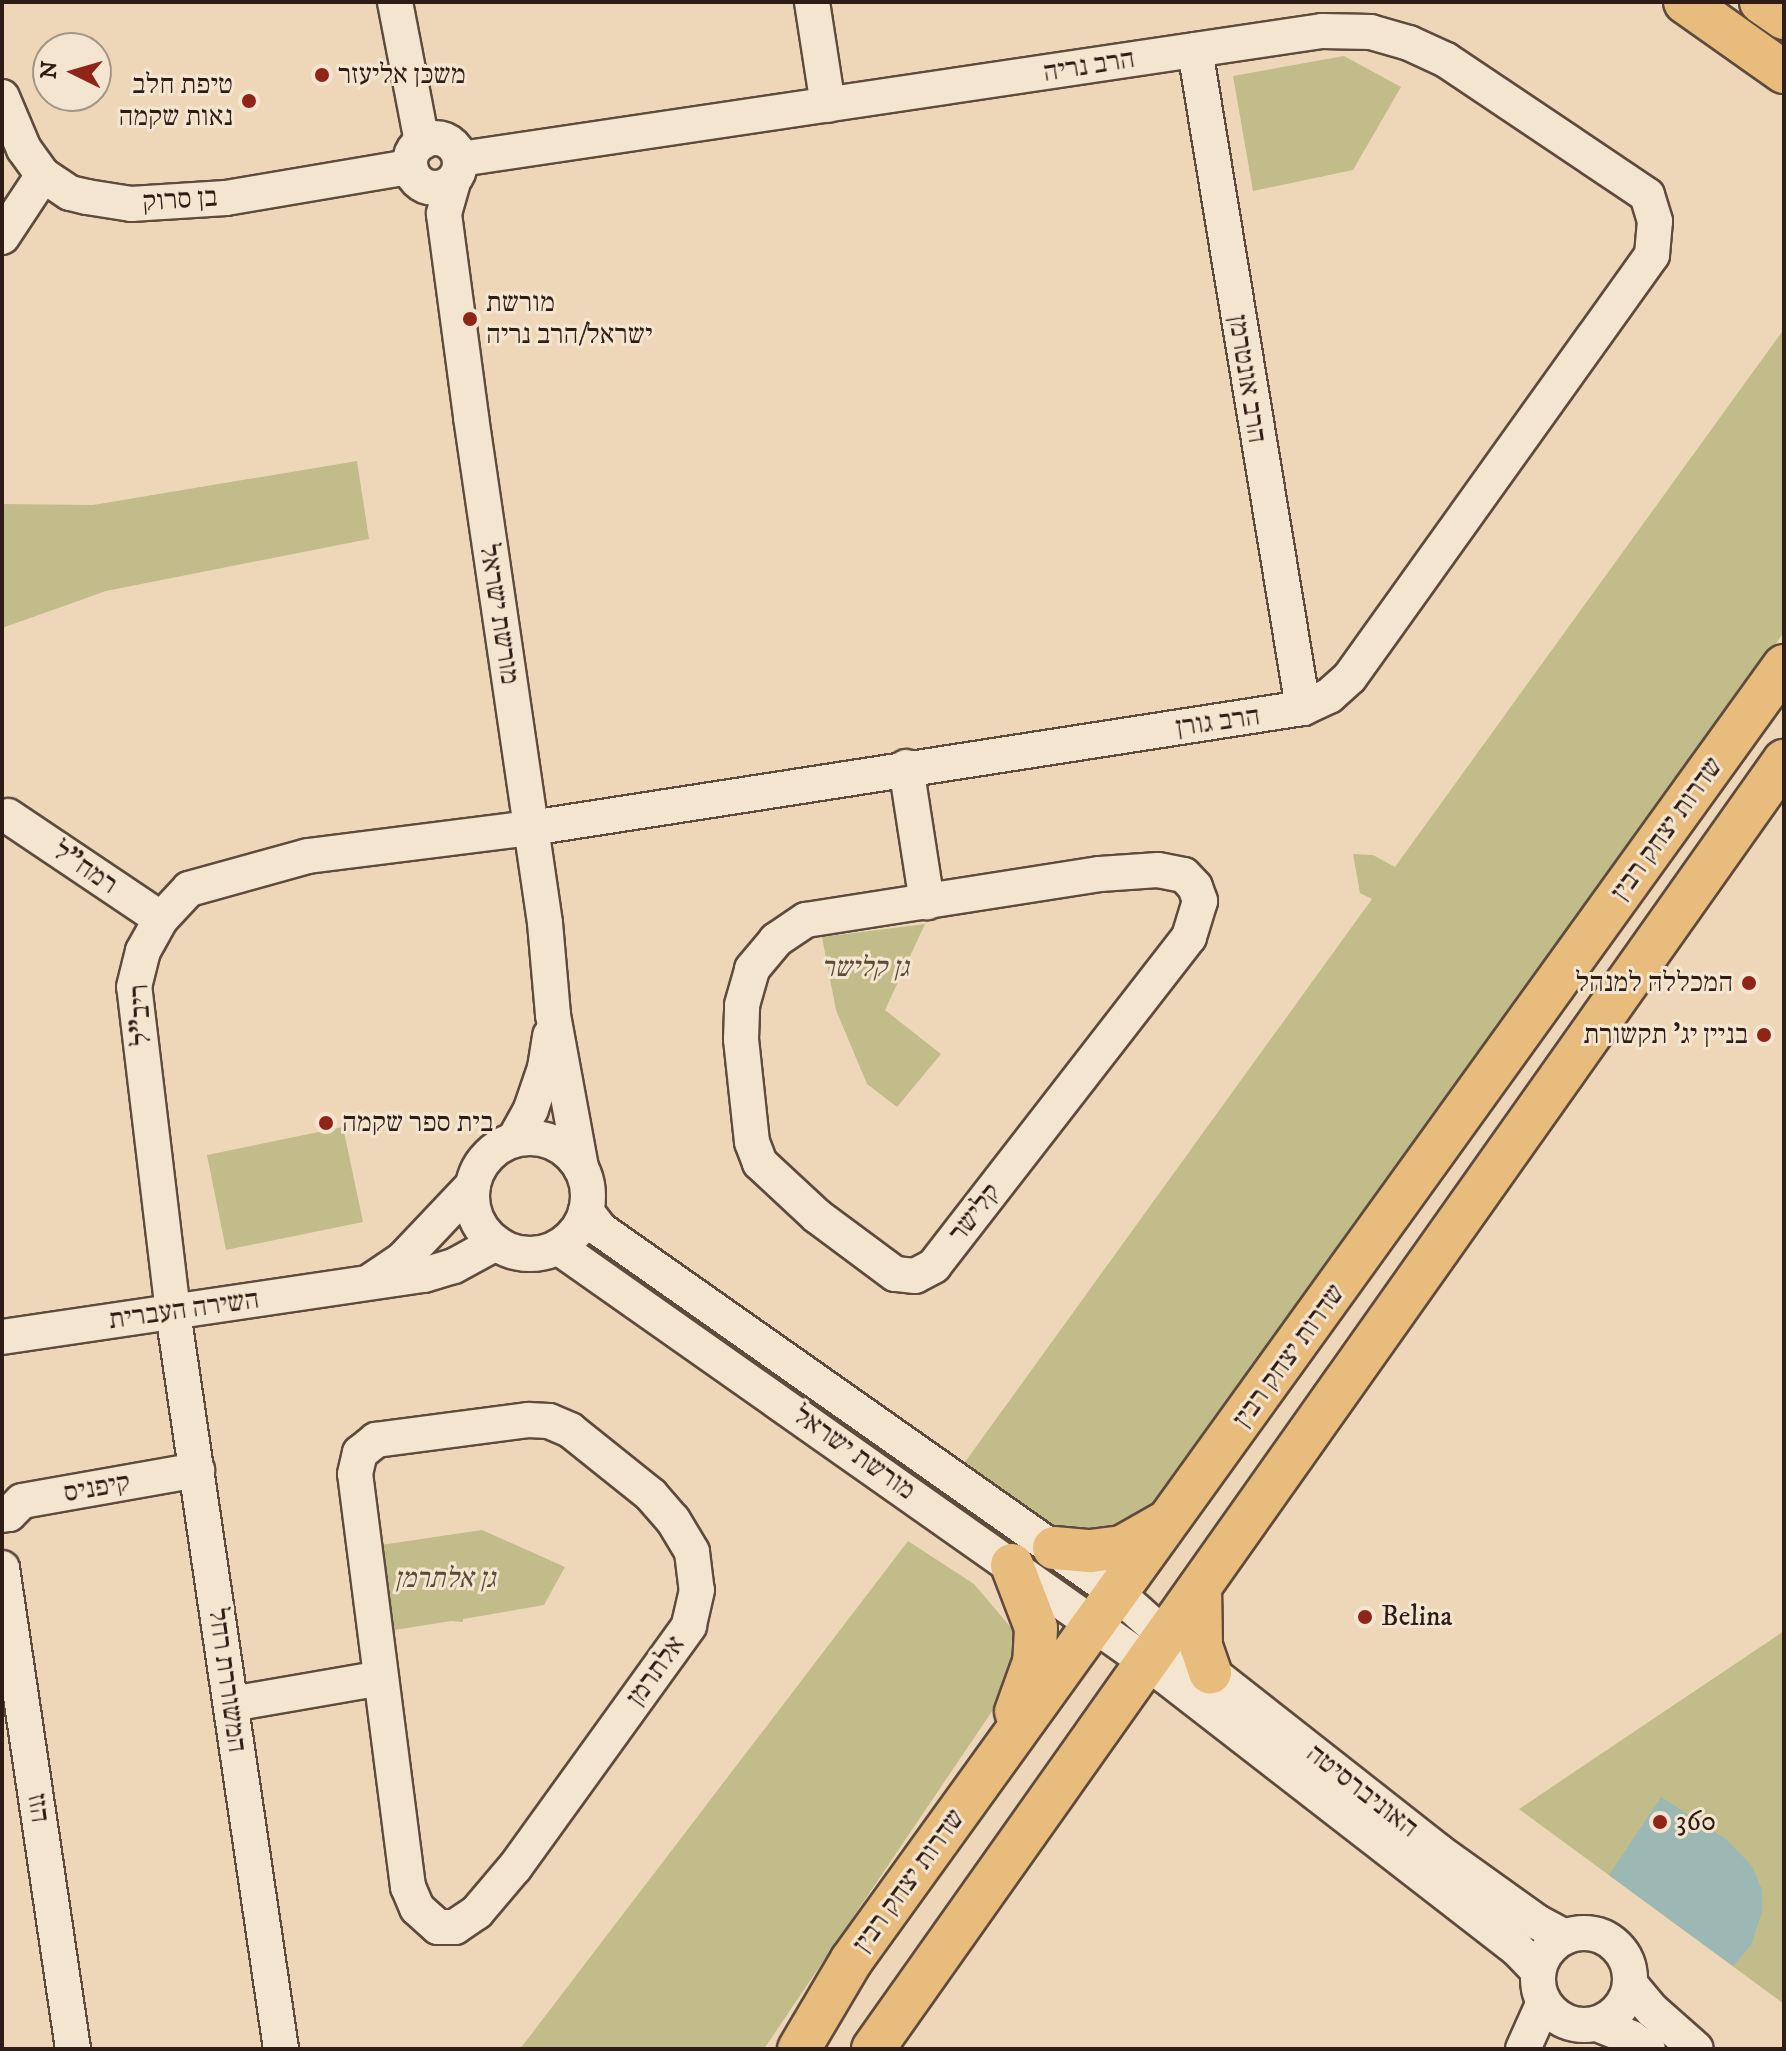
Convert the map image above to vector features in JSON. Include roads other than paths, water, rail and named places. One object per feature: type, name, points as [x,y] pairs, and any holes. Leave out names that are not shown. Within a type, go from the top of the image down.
[{"type":"main road","points":[[1685,2],[1784,72]]},
{"type":"main road","points":[[1761,2],[1784,18]]},
{"type":"main road","name":"שדרות יצחק רבין","points":[[799,2049],[851,1961],[1784,666]]},
{"type":"main road","name":"שדרות יצחק רבין","points":[[873,2049],[1784,761]]},
{"type":"main road","points":[[1054,1548],[1090,1551],[1122,1547],[1172,1519]]},
{"type":"main road","points":[[1000,1756],[1034,1662],[1036,1628],[1012,1565]]},
{"type":"main road","points":[[1200,1587],[1201,1646],[1210,1672]]},
{"type":"street","name":"מורשת ישראל","points":[[395,2],[438,170]]},
{"type":"street","name":"מורשת ישראל","points":[[416,2],[483,513],[531,828],[553,1015],[581,1168]]},
{"type":"street","points":[[812,2],[828,105]]},
{"type":"street","name":"הרב נריה","points":[[438,170],[828,105],[1322,31],[1371,32],[1409,43],[1446,60],[1647,195],[1655,221]]},
{"type":"street","name":"הרב אונטרמן","points":[[1195,50],[1303,708]]},
{"type":"street","name":"בן סרוק","points":[[2,97],[20,142],[43,175],[70,193],[131,204],[226,198],[438,170]]},
{"type":"street","points":[[2,237],[43,175]]},
{"type":"street","name":"הרב גורן","points":[[531,828],[906,767],[1303,708],[1329,696],[1350,677],[1652,255],[1655,221]]},
{"type":"street","points":[[906,767],[927,902]]},
{"type":"street","name":"רמח\"ל","points":[[8,816],[161,919]]},
{"type":"street","name":"ריב\"ל","points":[[173,1312],[134,987],[143,951],[161,919],[189,889],[308,856],[531,828]]},
{"type":"street","name":"קלישר","points":[[1158,870],[1184,875],[1195,887],[1200,901],[1193,926],[1180,949],[934,1266],[915,1276],[895,1274],[806,1207],[760,1163],[752,1142],[741,1039],[742,1005],[752,969],[776,940],[806,920],[927,902],[1100,874],[1158,870]]},
{"type":"street","name":"מורשת ישראל","points":[[514,1140],[531,1109],[545,1068],[553,1015]]},
{"type":"street","points":[[514,1140],[545,1140],[559,1146],[581,1168],[588,1195],[586,1211],[571,1238],[558,1247],[527,1254],[496,1243],[476,1217],[473,1185],[487,1156],[514,1140]]},
{"type":"street","name":"השירה העברית","points":[[366,1283],[403,1259],[473,1185]]},
{"type":"street","name":"מורשת ישראל","points":[[586,1211],[601,1230],[1054,1548],[1107,1609],[1156,1649]]},
{"type":"street","name":"השירה העברית","points":[[2,1337],[424,1275],[454,1266],[496,1243]]},
{"type":"street","name":"מורשת ישראל","points":[[558,1247],[1012,1565],[1107,1609]]},
{"type":"street","name":"המשוררת רחל","points":[[173,1312],[281,2049]]},
{"type":"street","name":"אלתרמן","points":[[549,1421],[570,1430],[651,1495],[673,1520],[692,1552],[697,1590],[689,1626],[515,1867],[477,1912],[455,1927],[438,1927],[426,1920],[408,1887],[381,1678],[355,1474],[360,1453],[376,1440],[472,1425],[549,1421]]},
{"type":"street","name":"קיפניס","points":[[2,1515],[9,1514],[22,1501],[197,1470]]},
{"type":"street","name":"הזז","points":[[2,1568],[73,2049]]},
{"type":"street","name":"האוניברסיטה","points":[[1156,1649],[1210,1672],[1438,1851],[1537,1922],[1565,1937]]},
{"type":"street","name":"האוניברסיטה","points":[[1156,1649],[1517,1949],[1562,2005],[1648,2049]]},
{"type":"street","points":[[231,1704],[381,1678]]},
{"type":"street","points":[[1536,2049],[1562,2005],[1552,1945],[1565,1937],[1589,1933],[1612,1943],[1626,1961],[1630,1984],[1653,2011],[1696,2049]]},
{"type":"street","points":[[1562,2005],[1619,2009],[1630,1984]]},
{"type":"street","points":[[1523,2049],[1562,2005]]},
{"type":"water","points":[[1661,1797],[1727,1840],[1752,1866],[1762,1890],[1762,1912],[1751,1945],[1733,1966],[1609,1875]]},
{"type":"place","name":"משכן אליעזר","points":[[322,75]]},
{"type":"place","name":"טיפת חלב נאות שקמה","points":[[249,101]]},
{"type":"place","name":"מורשת ישראל/הרב נריה","points":[[470,319]]},
{"type":"place","name":"המכללה למנהל","points":[[1749,983]]},
{"type":"place","name":"בניין יג' תקשורת","points":[[1764,1035]]},
{"type":"place","name":"בית ספר שקמה","points":[[326,1123]]},
{"type":"place","name":"Belina","points":[[1365,1617]]},
{"type":"place","name":"360","points":[[1660,1822]]},
{"type":"park label","name":"גן קלישר","points":[[865,968]]},
{"type":"park label","name":"גן אלתרמן","points":[[445,1579]]}]
